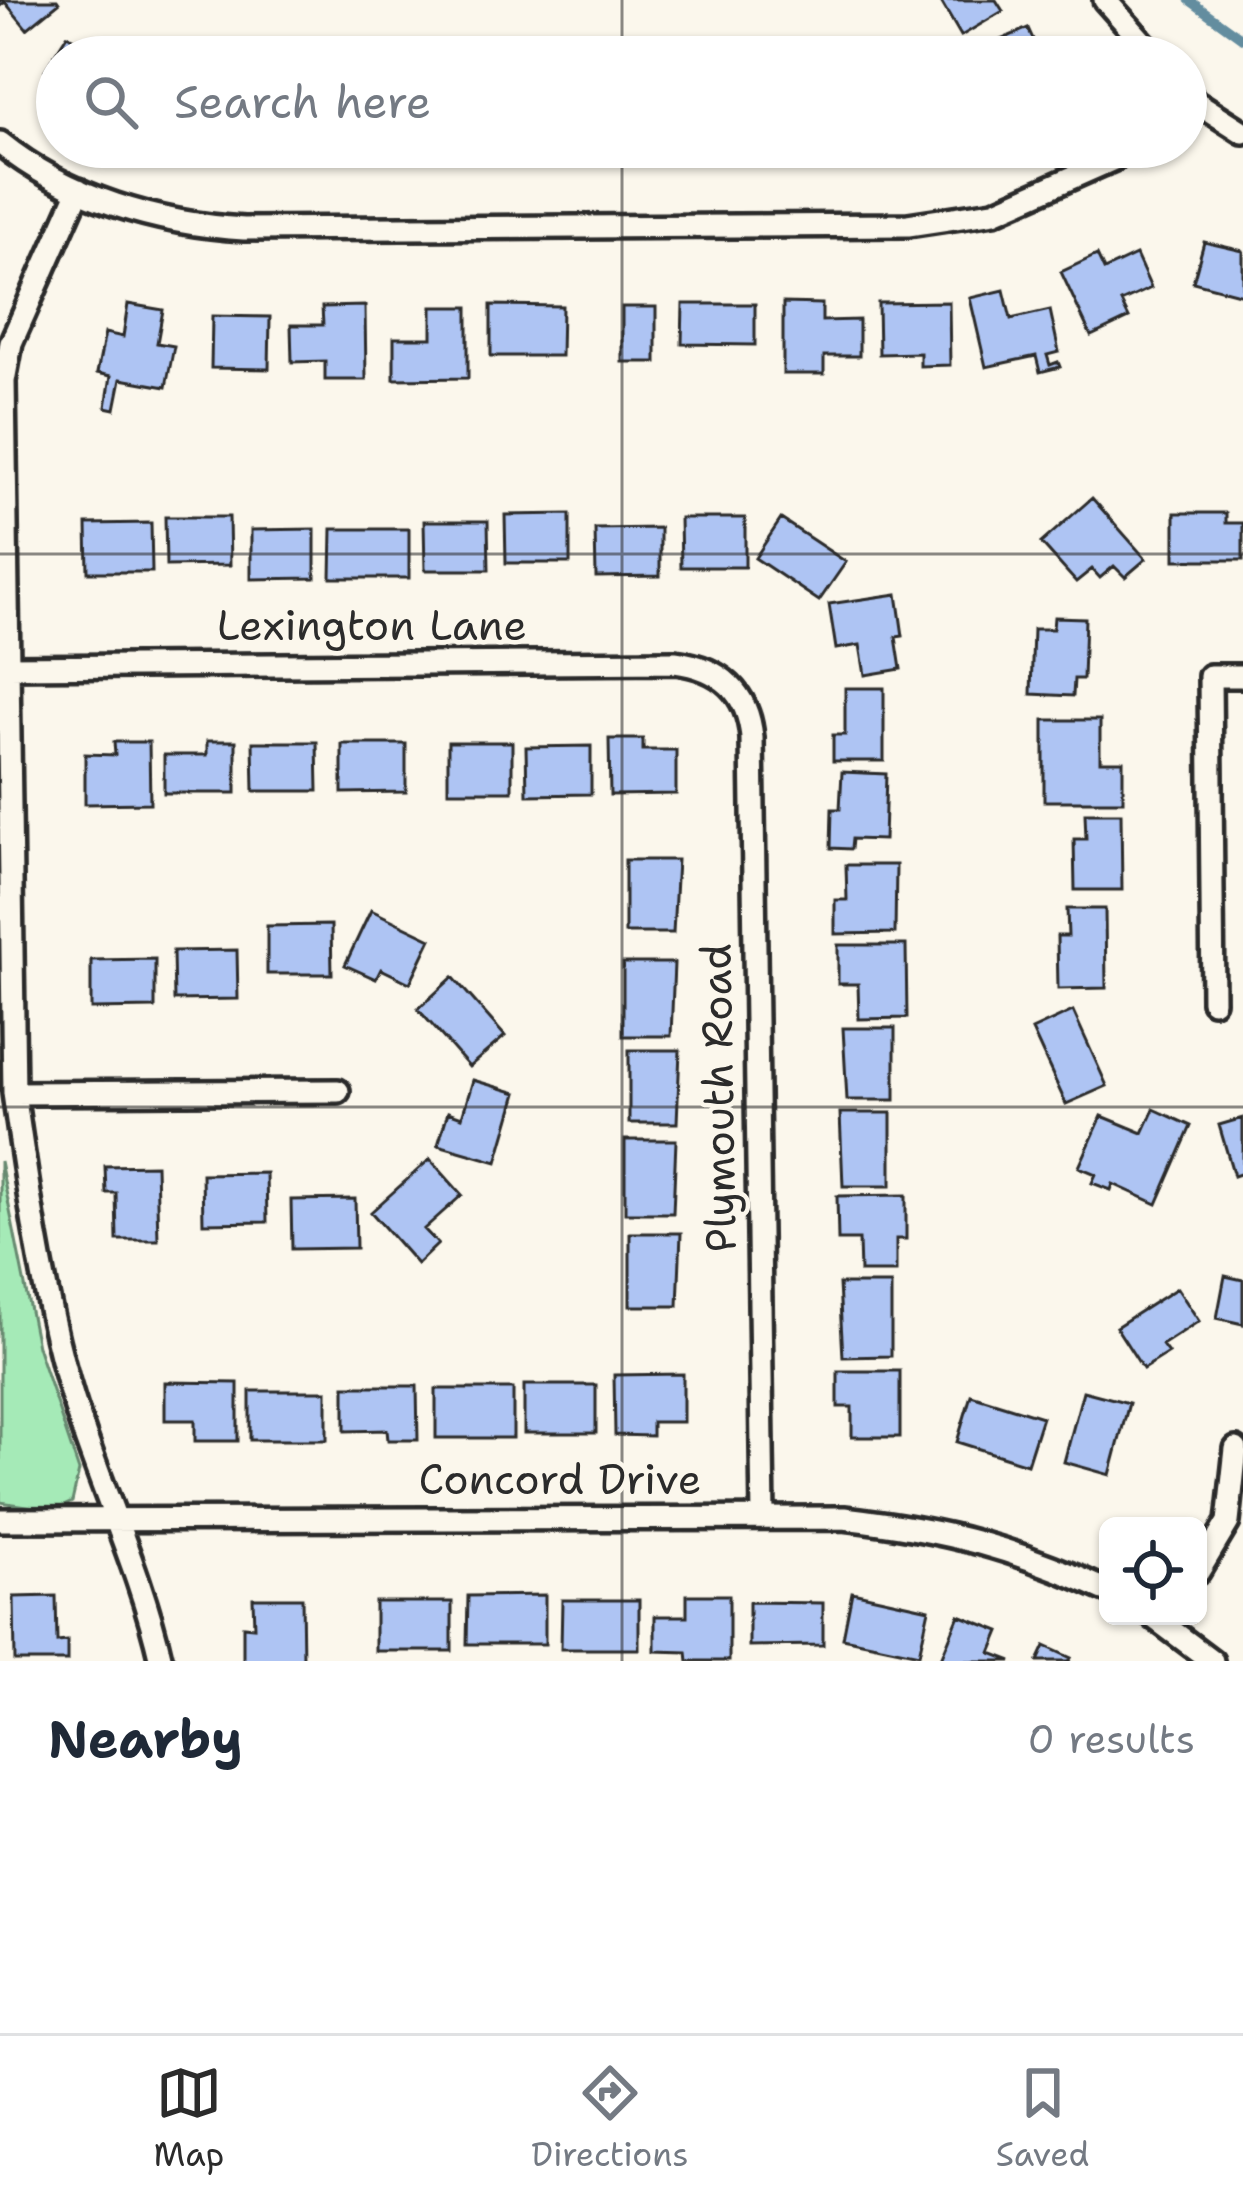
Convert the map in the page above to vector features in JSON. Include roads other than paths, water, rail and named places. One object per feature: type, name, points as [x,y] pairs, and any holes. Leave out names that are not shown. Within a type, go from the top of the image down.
[{"type":"street","points":[[1106,0],[1138,36]]},
{"type":"street","points":[[1207,111],[1243,132]]},
{"type":"street","points":[[0,143],[36,164]]},
{"type":"street","points":[[43,168],[80,190],[160,218],[244,229],[908,225],[994,212],[1094,168]]},
{"type":"street","points":[[80,190],[6,359],[14,1093],[31,1209],[63,1365],[119,1522],[161,1661]]},
{"type":"street","name":"Lexington Lane","points":[[8,667],[675,662],[718,673],[730,683]]},
{"type":"street","points":[[1213,1001],[1210,676],[1243,676]]},
{"type":"street","name":"Plymouth Road","points":[[730,683],[751,718],[752,738],[763,1517]]},
{"type":"street","points":[[14,1093],[338,1091]]},
{"type":"street","points":[[1207,1557],[1228,1522],[1236,1449]]},
{"type":"street","name":"Concord Drive","points":[[0,1520],[844,1518],[966,1537],[1043,1562],[1099,1587]]},
{"type":"street","points":[[1170,1625],[1213,1661]]},
{"type":"waterway","points":[[1189,0],[1243,39]]}]
